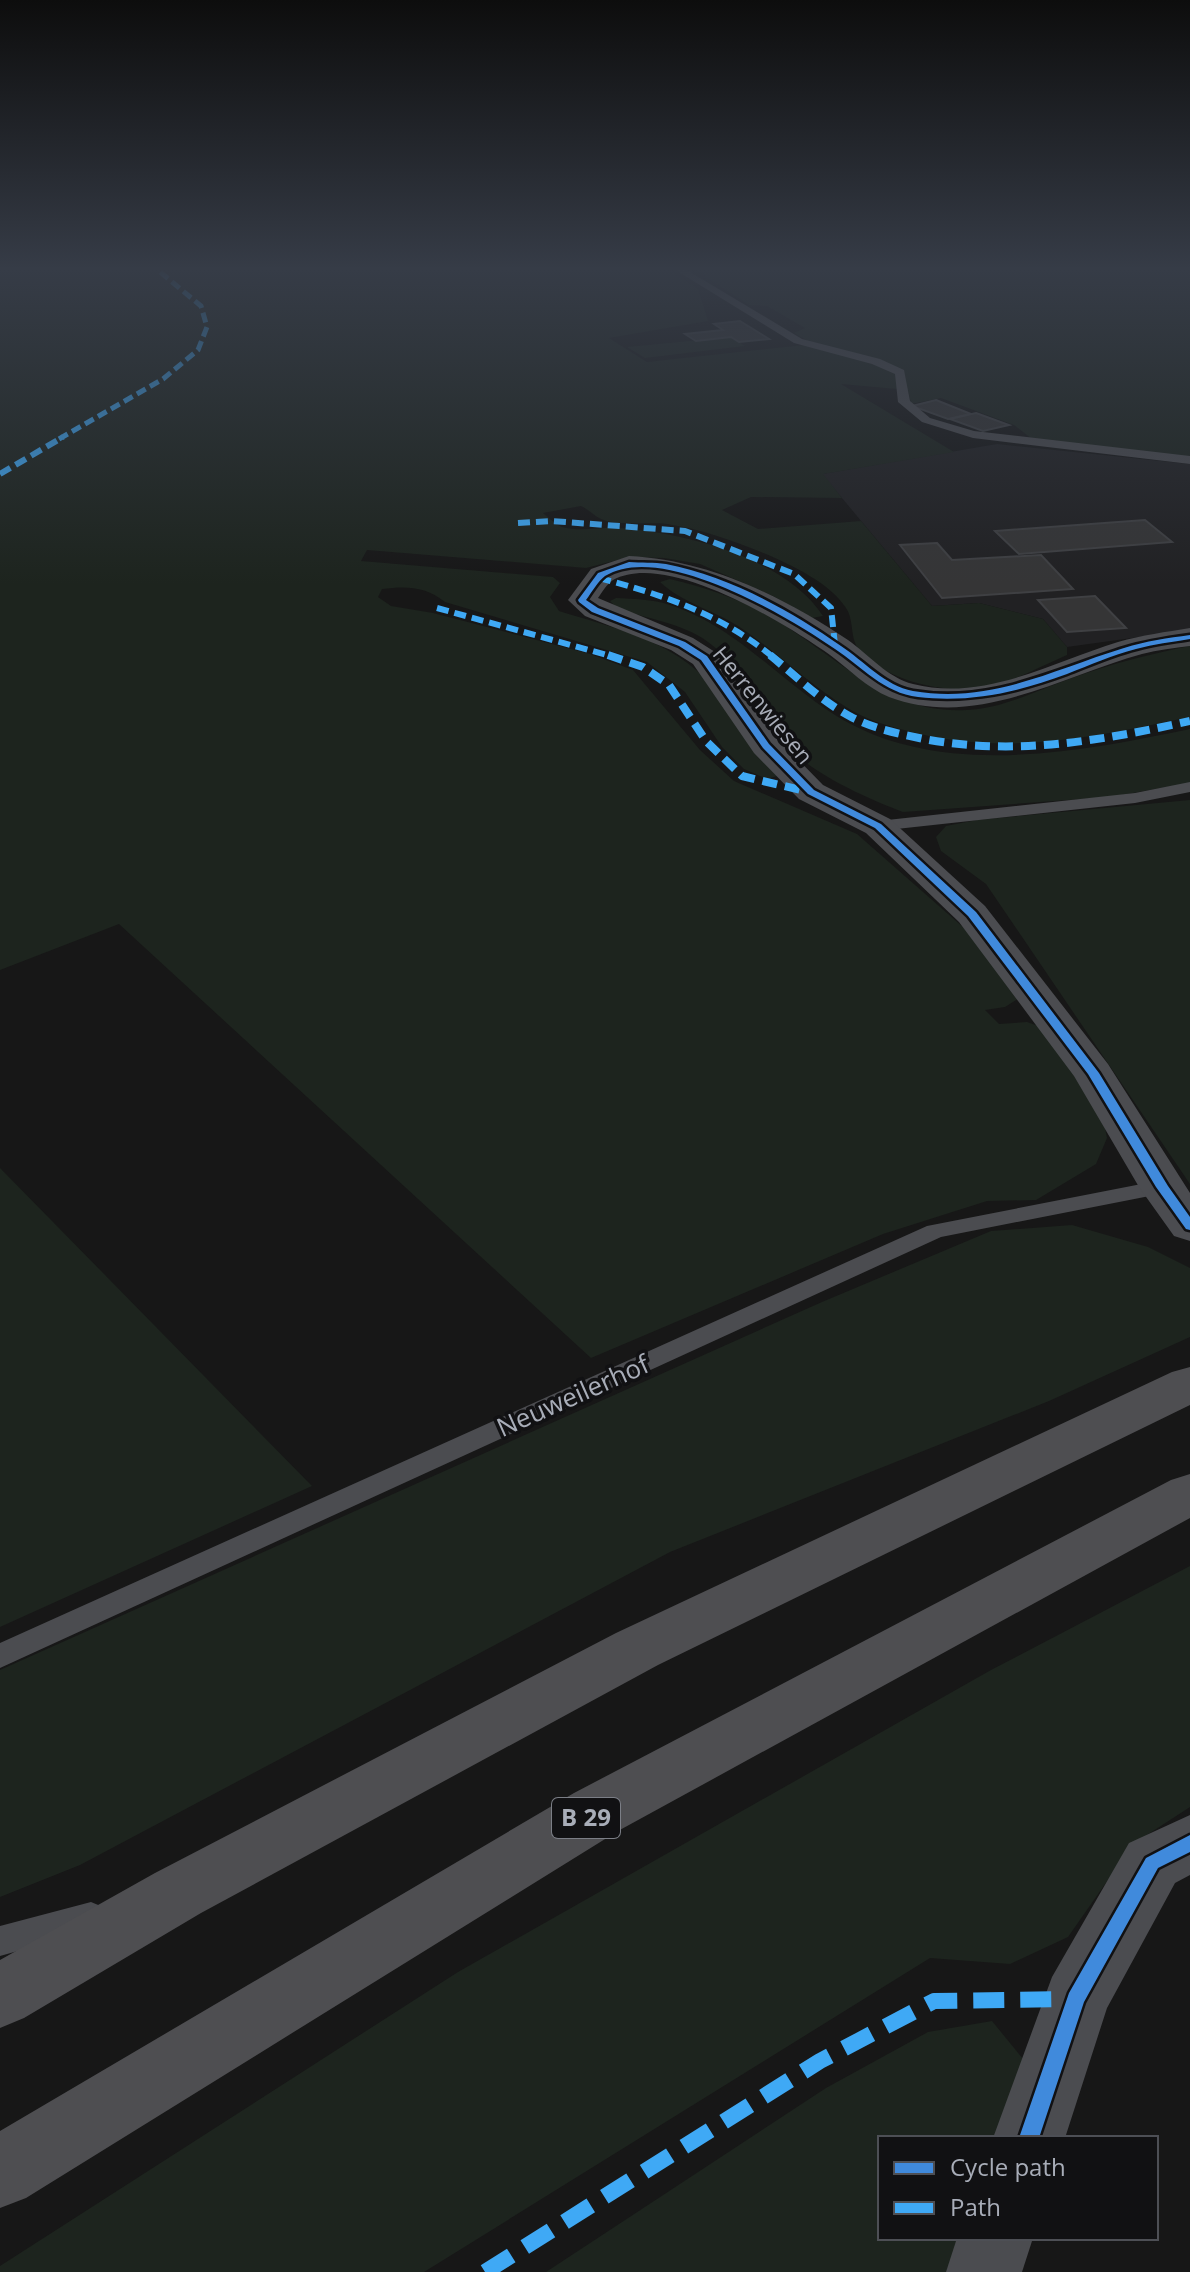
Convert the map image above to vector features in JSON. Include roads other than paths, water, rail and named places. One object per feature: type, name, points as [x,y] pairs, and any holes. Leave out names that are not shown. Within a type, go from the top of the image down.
[{"type":"highway","points":[[0,1996],[178,1893],[637,1649],[1190,1384]]},
{"type":"highway","name":"B 29","points":[[0,2172],[596,1812],[1190,1494]]},
{"type":"street","name":"Herrenwiesen","points":[[1190,637],[1133,647],[998,692],[948,697],[899,690],[865,670],[835,645],[724,585],[683,569],[622,566],[595,577],[582,600],[595,610],[682,644],[704,658],[766,746],[811,792],[878,826],[972,914],[1093,1073],[1162,1187],[1190,1226]]},
{"type":"street","points":[[1030,2136],[1076,1999],[1152,1863],[1190,1843]]},
{"type":"street","points":[[984,2272],[994,2240]]},
{"type":"lane","points":[[900,372],[904,402],[926,420],[973,434],[1190,460]]},
{"type":"lane","points":[[878,826],[1135,798],[1190,787]]},
{"type":"lane","name":"Neuweilerhof","points":[[0,1656],[935,1231],[1162,1187]]},
{"type":"lane","points":[[0,1941],[178,1893]]}]
